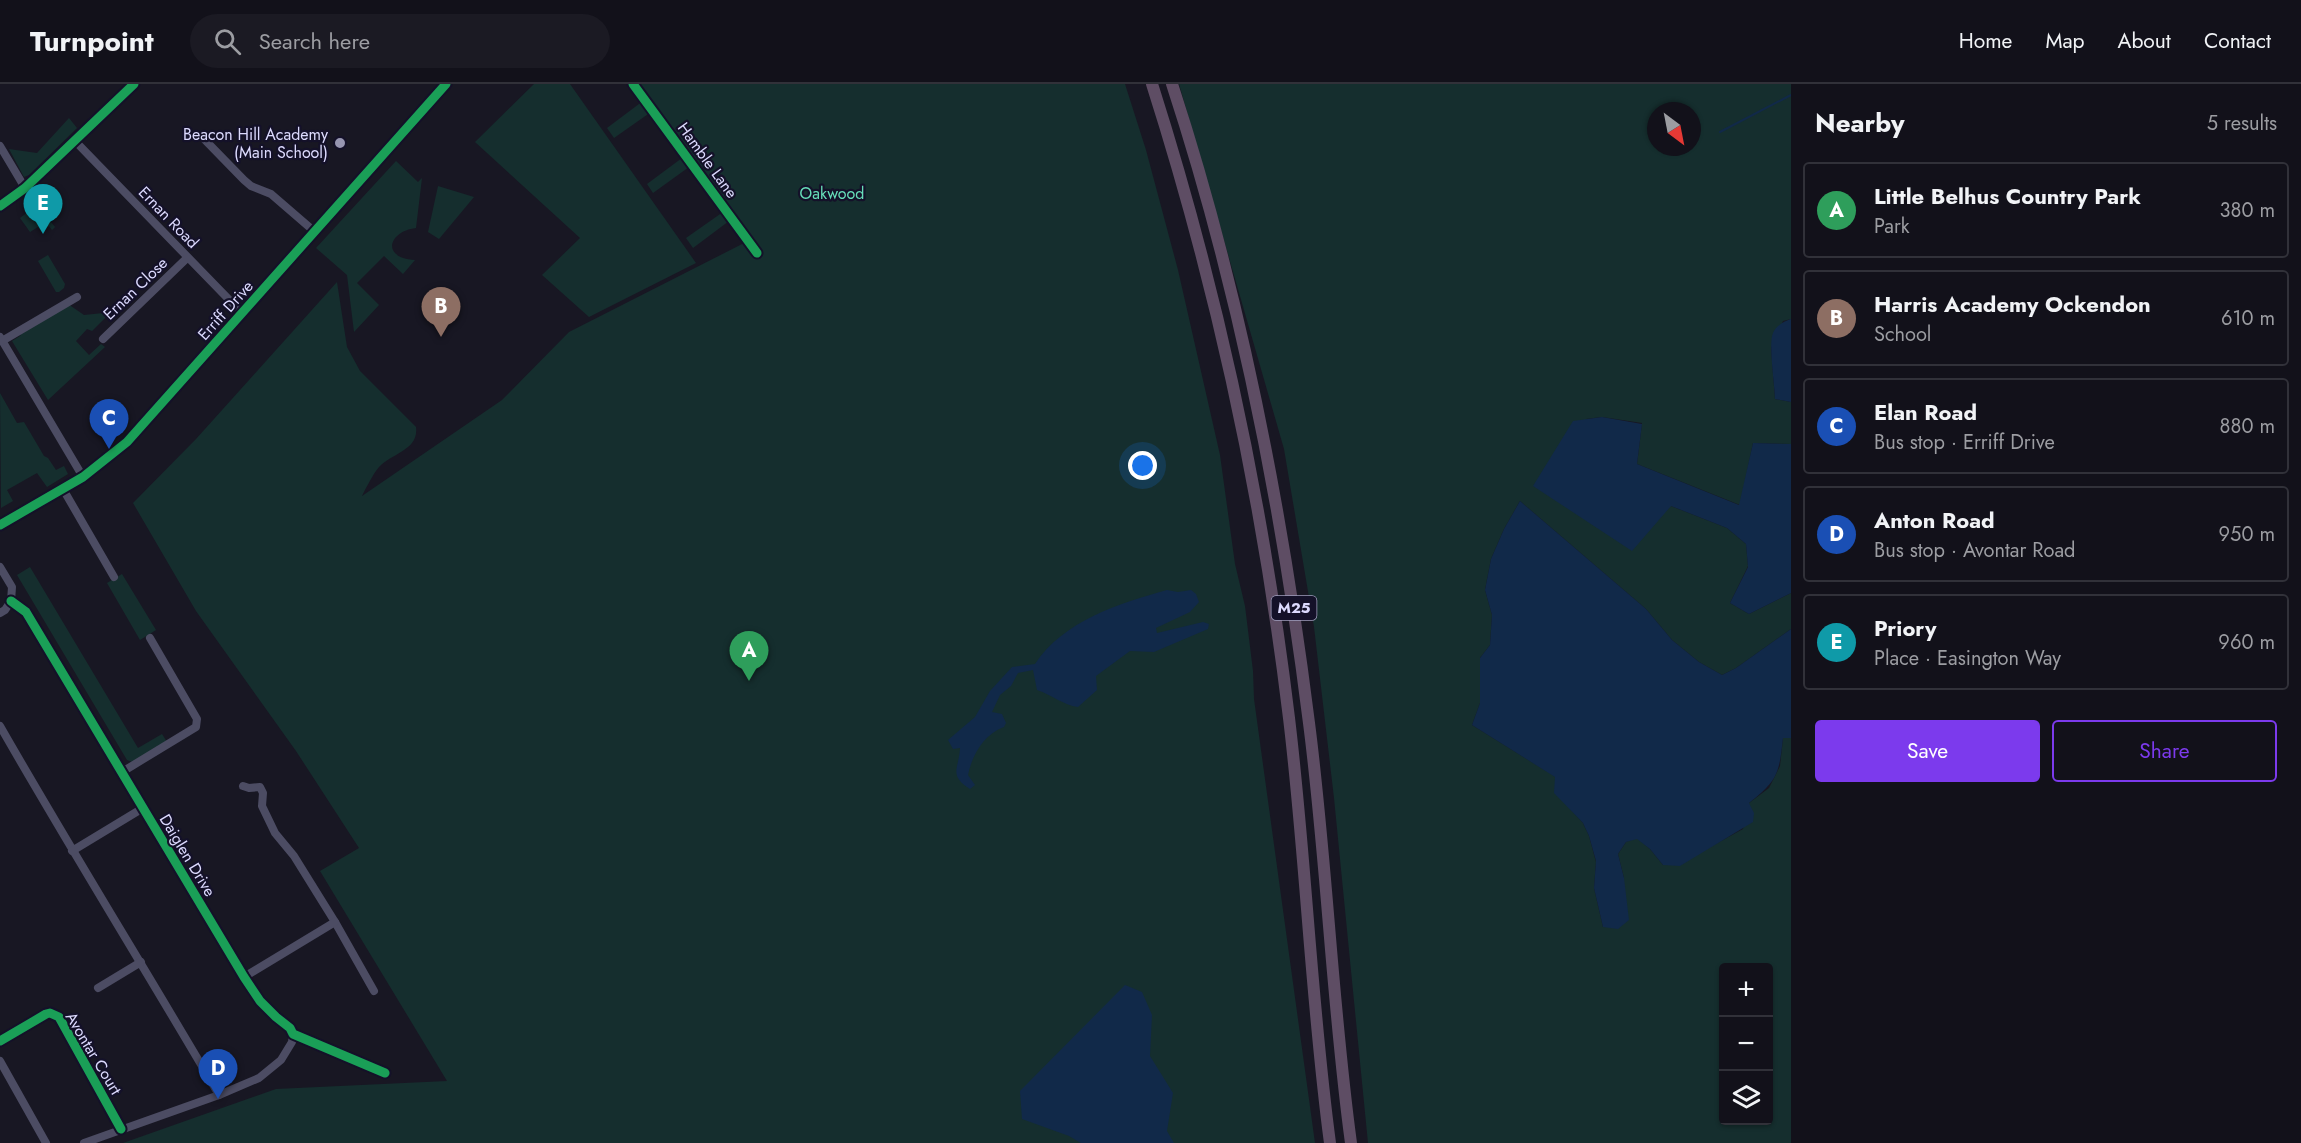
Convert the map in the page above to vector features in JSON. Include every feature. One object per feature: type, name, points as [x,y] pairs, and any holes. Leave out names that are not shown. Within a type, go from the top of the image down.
[{"type":"highway","name":"M25","points":[[1152,84],[1216,311],[1238,408],[1264,543],[1289,720],[1318,1045],[1330,1143]]},
{"type":"highway","name":"M25","points":[[1172,84],[1226,269],[1259,413],[1279,517],[1309,724],[1326,880],[1339,1047],[1351,1143]]},
{"type":"street","points":[[0,206],[25,188],[134,84]]},
{"type":"street","name":"Erriff Drive","points":[[0,525],[83,477],[127,442],[446,84]]},
{"type":"street","name":"Hamble Lane","points":[[633,84],[757,253]]},
{"type":"street","points":[[205,140],[244,180],[271,194],[315,232]]},
{"type":"street","name":"Ernan Road","points":[[75,141],[242,314]]},
{"type":"street","points":[[0,146],[25,188]]},
{"type":"street","name":"Ernan Close","points":[[104,339],[187,258]]},
{"type":"street","points":[[77,297],[1,339],[83,477]]},
{"type":"street","points":[[63,489],[114,577]]},
{"type":"street","points":[[0,567],[12,587],[11,601],[0,613]]},
{"type":"street","name":"Daiglen Drive","points":[[11,601],[26,612],[260,1001],[290,1028],[293,1034],[385,1073]]},
{"type":"street","points":[[122,772],[198,723],[150,638]]},
{"type":"street","points":[[1,730],[219,1095]]},
{"type":"street","points":[[243,786],[260,787],[263,793],[262,806],[275,833],[294,856],[374,991]]},
{"type":"street","points":[[72,851],[143,808]]},
{"type":"street","points":[[244,977],[335,922]]},
{"type":"street","points":[[98,988],[141,962]]},
{"type":"street","name":"Avontar Court","points":[[0,1041],[46,1014],[50,1013],[59,1017],[121,1129]]},
{"type":"street","points":[[84,1143],[219,1095],[259,1078],[281,1060],[292,1042],[293,1034]]},
{"type":"street","points":[[0,1061],[46,1143]]},
{"type":"green space","points":[[534,84],[570,84],[696,263],[589,317],[542,275],[580,238],[475,142]]},
{"type":"green space","name":"Oakwood","points":[[639,84],[1125,84],[1146,150],[1178,270],[1220,455],[1235,564],[1245,606],[1254,699],[1315,1143],[123,1143],[276,1089],[447,1081],[320,871],[359,848],[296,751],[196,611],[133,503],[196,439],[337,282],[347,347],[360,371],[416,427],[413,441],[379,467],[362,496],[502,400],[569,332],[752,239]]},
{"type":"green space","points":[[1179,84],[1791,84],[1791,319],[1783,321],[1771,348],[1775,399],[1791,402],[1791,444],[1753,443],[1740,505],[1637,464],[1642,423],[1602,417],[1586,419],[1671,506],[1727,528],[1746,544],[1748,566],[1730,603],[1749,614],[1791,593],[1791,629],[1736,668],[1722,675],[1699,662],[1672,640],[1646,609],[1520,501],[1491,559],[1485,590],[1492,615],[1490,645],[1480,658],[1480,703],[1472,725],[1556,777],[1571,810],[1583,823],[1589,836],[1596,862],[1594,888],[1603,927],[1624,878],[1618,854],[1626,842],[1637,838],[1663,865],[1712,846],[1743,829],[1749,803],[1769,788],[1780,766],[1783,738],[1791,738],[1791,1143],[1368,1143],[1334,798],[1314,627],[1284,449]]},
{"type":"green space","points":[[643,101],[651,112],[614,138],[607,128]]},
{"type":"green space","points":[[69,118],[77,128],[29,175],[24,177],[9,149],[37,153]]},
{"type":"green space","points":[[682,158],[689,167],[653,193],[647,184]]},
{"type":"green space","points":[[396,161],[418,182],[422,178],[416,228],[400,234],[392,244],[397,255],[415,260],[403,274],[384,256],[357,283],[379,305],[354,332],[347,275],[316,248]]},
{"type":"green space","points":[[438,186],[474,197],[439,239],[428,232]]},
{"type":"green space","points":[[37,205],[55,227],[52,230],[49,226],[41,231],[38,227],[30,232],[20,218]]},
{"type":"green space","points":[[723,212],[729,221],[693,248],[686,238]]},
{"type":"green space","points":[[48,255],[65,284],[59,292],[56,292],[38,261]]},
{"type":"green space","points":[[68,304],[84,315],[103,313],[106,317],[92,331],[87,329],[76,341],[89,355],[101,344],[105,347],[48,400],[12,341],[22,332]]},
{"type":"green space","points":[[0,393],[17,423],[24,422],[44,456],[56,470],[64,466],[68,474],[47,487],[37,473],[7,490],[13,501],[1,508]]},
{"type":"green space","points":[[30,567],[138,748],[162,734],[167,742],[132,762],[127,760],[17,575]]},
{"type":"green space","points":[[122,574],[156,630],[140,640],[107,583]]},
{"type":"water","points":[[1791,319],[1791,402],[1775,399],[1771,346],[1774,330]]},
{"type":"water","points":[[1602,417],[1642,424],[1637,464],[1739,505],[1753,443],[1791,444],[1791,593],[1749,614],[1730,603],[1748,567],[1746,544],[1727,528],[1671,506],[1632,551],[1533,486],[1573,421]]},
{"type":"water","points":[[1520,501],[1646,609],[1672,640],[1699,662],[1722,675],[1736,668],[1791,629],[1791,738],[1783,738],[1778,768],[1771,782],[1749,803],[1754,813],[1753,822],[1680,866],[1663,865],[1650,849],[1637,839],[1626,842],[1618,854],[1624,878],[1629,920],[1618,929],[1603,927],[1594,888],[1596,861],[1589,836],[1583,823],[1554,793],[1555,777],[1472,725],[1480,703],[1480,658],[1490,645],[1492,615],[1485,590],[1491,559]]},
{"type":"water","points":[[1167,590],[1178,592],[1191,590],[1196,594],[1199,602],[1190,612],[1156,628],[1157,633],[1203,622],[1209,624],[1208,629],[1154,652],[1130,651],[1096,676],[1097,690],[1078,707],[1037,690],[1033,670],[1018,673],[1011,686],[1000,695],[992,712],[1002,714],[1006,723],[1004,727],[985,740],[972,760],[968,775],[975,785],[970,789],[959,780],[956,771],[960,748],[953,749],[948,740],[975,717],[990,691],[1012,667],[1035,664],[1061,636],[1094,616],[1130,601]]},
{"type":"water","points":[[1125,985],[1142,992],[1152,1015],[1150,1056],[1173,1093],[1167,1131],[1174,1143],[1081,1143],[1069,1136],[1022,1119],[1020,1091]]},
{"type":"waterway","points":[[1720,132],[1791,95]]},
{"type":"cycle path","points":[[0,206],[25,188],[134,84]]},
{"type":"cycle path","points":[[0,525],[83,477],[127,442],[446,84]]},
{"type":"cycle path","points":[[633,84],[757,253]]},
{"type":"cycle path","points":[[11,601],[26,612],[260,1001],[290,1028],[293,1034],[385,1073]]},
{"type":"cycle path","points":[[0,1041],[46,1014],[50,1013],[59,1017],[121,1129]]},
{"type":"place","name":"Beacon Hill Academy (Main School)","points":[[340,143]]},
{"type":"place","name":"Priory","points":[[43,234]]},
{"type":"place","name":"Harris Academy Ockendon","points":[[441,337]]},
{"type":"place","name":"Elan Road","points":[[109,449]]},
{"type":"place","name":"Little Belhus Country Park","points":[[749,681]]},
{"type":"place","name":"Anton Road","points":[[218,1099]]}]
